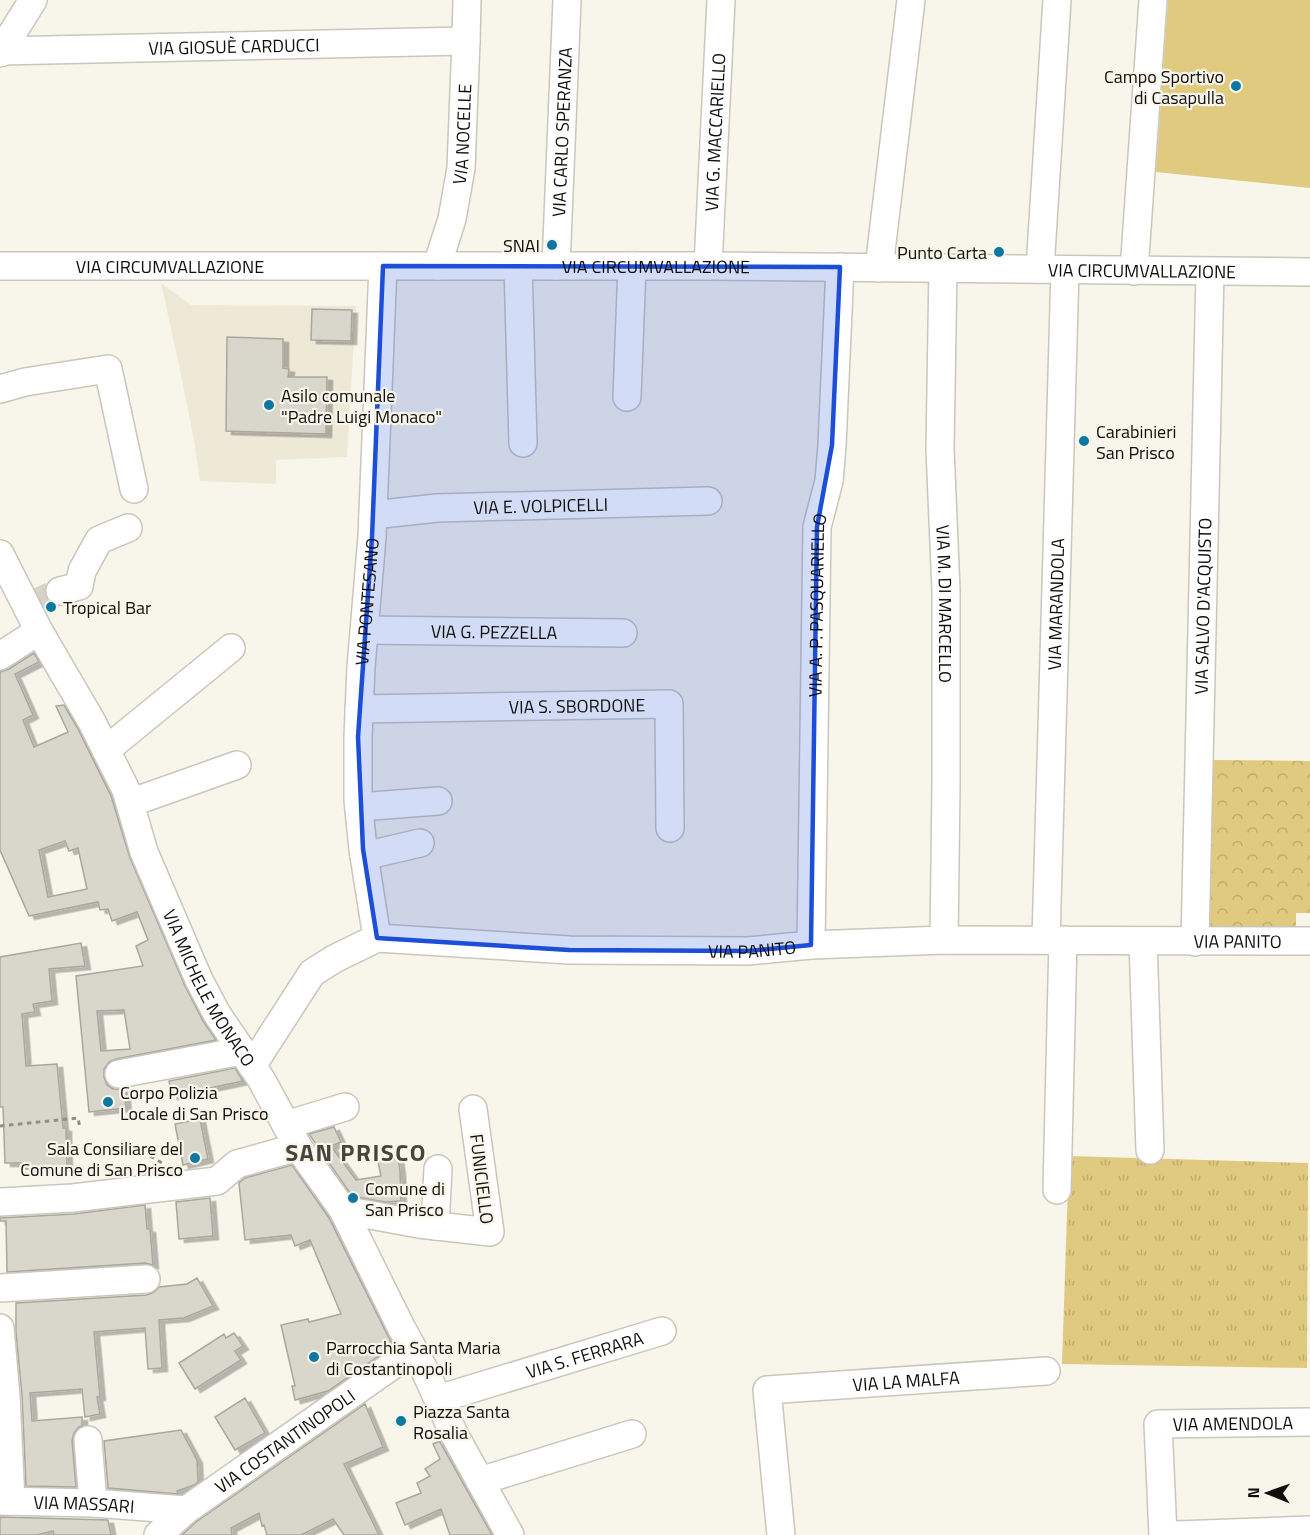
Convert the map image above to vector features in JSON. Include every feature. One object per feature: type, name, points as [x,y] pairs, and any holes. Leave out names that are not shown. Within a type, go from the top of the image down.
[{"type":"street","points":[[0,51],[33,0]]},
{"type":"street","name":"VIA NOCELLE","points":[[437,266],[452,219],[461,168],[466,0]]},
{"type":"street","name":"VIA CARLO SPERANZA","points":[[556,266],[567,0]]},
{"type":"street","name":"VIA G. MACCARIELLO","points":[[708,266],[721,0]]},
{"type":"street","points":[[879,268],[911,0]]},
{"type":"street","name":"VIA MARANDOLA","points":[[1057,1190],[1052,270],[1058,0]]},
{"type":"street","points":[[1134,271],[1154,0]]},
{"type":"street","name":"VIA GIOSUÈ CARDUCCI","points":[[0,51],[466,41]]},
{"type":"street","name":"VIA CIRCUMVALLAZIONE","points":[[0,266],[708,266],[1310,272]]},
{"type":"street","name":"VIA PONTESANO","points":[[377,938],[359,807],[358,736],[373,515],[382,266]]},
{"type":"street","points":[[518,266],[523,444]]},
{"type":"street","points":[[627,397],[632,266]]},
{"type":"street","name":"VIA A. P. PASQUARIELLO","points":[[811,945],[817,527],[829,481],[840,267]]},
{"type":"street","name":"VIA M. DI MARCELLO","points":[[943,268],[940,449],[946,601],[944,940]]},
{"type":"street","name":"VIA SALVO D'ACQUISTO","points":[[1195,942],[1210,272]]},
{"type":"street","points":[[0,389],[25,382],[108,369],[134,489]]},
{"type":"street","name":"VIA E. VOLPICELLI","points":[[373,515],[436,508],[708,501]]},
{"type":"street","points":[[60,591],[79,586],[82,571],[99,540],[128,528]]},
{"type":"street","name":"VIA MICHELE MONACO","points":[[0,554],[39,632],[92,722],[126,790],[144,852],[199,981],[292,1136],[343,1210],[426,1373],[454,1434],[510,1535]]},
{"type":"street","name":"VIA G. PEZZELLA","points":[[365,630],[623,633]]},
{"type":"street","points":[[0,656],[39,632]]},
{"type":"street","points":[[106,750],[231,648]]},
{"type":"street","name":"VIA S. SBORDONE","points":[[359,710],[669,704],[670,828]]},
{"type":"street","points":[[130,803],[237,765]]},
{"type":"street","points":[[359,807],[438,801]]},
{"type":"street","points":[[364,856],[420,843]]},
{"type":"street","name":"VIA PANITO","points":[[247,1058],[312,973],[333,959],[377,938],[569,950],[747,951],[811,945],[944,940],[1310,941]]},
{"type":"street","points":[[1143,941],[1150,1150]]},
{"type":"street","points":[[119,1074],[247,1058]]},
{"type":"street","points":[[0,1202],[73,1198],[217,1181],[237,1164],[345,1107]]},
{"type":"street","name":"FUNICIELLO","points":[[343,1210],[435,1226],[490,1232],[473,1109]]},
{"type":"street","points":[[435,1226],[438,1169]]},
{"type":"street","points":[[0,1288],[146,1279]]},
{"type":"street","name":"VIA MASSARI","points":[[0,1328],[5,1501],[93,1503],[186,1510]]},
{"type":"street","name":"VIA S. FERRARA","points":[[438,1399],[662,1331]]},
{"type":"street","name":"VIA COSTANTINOPOLI","points":[[158,1535],[186,1510],[413,1351]]},
{"type":"street","name":"VIA LA MALFA","points":[[781,1535],[767,1390],[1046,1371]]},
{"type":"street","name":"VIA AMENDOLA","points":[[1163,1535],[1158,1424],[1310,1422]]},
{"type":"street","points":[[480,1481],[632,1434]]},
{"type":"street","points":[[88,1440],[93,1503]]},
{"type":"street","points":[[1177,1535],[1310,1530]]},
{"type":"path","points":[[0,1126],[78,1118],[80,1128]]},
{"type":"path","points":[[150,1156],[165,1164]]},
{"type":"highlighted area","points":[[383,266],[840,267],[832,445],[817,527],[811,945],[748,951],[569,950],[377,938],[363,849],[358,737],[372,537]]},
{"type":"shaded area","name":"Asilo comunale \"Padre Luigi Monaco\"","points":[[161,283],[191,305],[356,306],[347,457],[276,460],[276,484],[200,481],[194,440]]},
{"type":"green space","name":"Campo Sportivo di Casapulla","points":[[1168,0],[1310,0],[1310,188],[1156,172]]},
{"type":"green space","points":[[1210,760],[1310,761],[1310,913],[1296,913],[1296,929],[1211,930],[1206,924]]},
{"type":"green space","points":[[1069,1156],[1308,1163],[1307,1368],[1062,1364]]},
{"type":"building","points":[[312,309],[352,310],[351,341],[311,340]]},
{"type":"building","name":"Asilo comunale \"Padre Luigi Monaco\"","points":[[227,337],[283,339],[283,368],[289,369],[288,377],[327,377],[326,434],[226,431]]},
{"type":"building","points":[[34,653],[39,662],[15,674],[33,715],[23,720],[34,747],[68,732],[56,706],[64,705],[78,729],[111,796],[130,858],[185,986],[203,1021],[216,1040],[109,1062],[104,1069],[104,1077],[107,1085],[113,1089],[124,1089],[126,1108],[89,1112],[76,976],[143,966],[136,946],[148,940],[137,912],[112,921],[108,909],[100,910],[98,902],[29,916],[0,850],[0,672]],"holes":[[[65,841],[69,851],[78,848],[87,889],[48,897],[39,850]],[[124,1010],[130,1049],[101,1051],[97,1011]]]},
{"type":"building","points":[[81,943],[85,966],[49,969],[52,1001],[33,1004],[35,1012],[22,1014],[26,1066],[57,1064],[63,1128],[66,1128],[67,1167],[25,1169],[25,1163],[5,1163],[3,1107],[0,1107],[0,957]]},
{"type":"building","points":[[235,1068],[243,1081],[172,1096],[169,1081]]},
{"type":"building","name":"Sala Consiliare del Comune di San Prisco","points":[[200,1119],[208,1159],[183,1165],[175,1124]]},
{"type":"building","points":[[334,1127],[341,1142],[331,1146],[356,1180],[381,1176],[378,1162],[398,1158],[401,1201],[385,1202],[352,1196],[309,1134]]},
{"type":"building","points":[[292,1165],[329,1218],[393,1346],[328,1391],[295,1400],[292,1386],[295,1386],[281,1325],[308,1319],[309,1322],[341,1314],[310,1240],[295,1246],[291,1235],[245,1240],[239,1183],[245,1178]]},
{"type":"building","points":[[210,1198],[213,1236],[179,1239],[176,1202]]},
{"type":"building","points":[[145,1205],[153,1265],[145,1263],[7,1272],[6,1221],[0,1221],[0,1218],[74,1214]]},
{"type":"building","points":[[197,1278],[213,1306],[184,1318],[159,1320],[162,1368],[148,1369],[145,1328],[94,1332],[100,1414],[85,1417],[82,1389],[30,1393],[32,1421],[82,1417],[82,1426],[74,1433],[72,1441],[76,1487],[26,1486],[16,1303],[147,1295],[159,1287],[187,1284]]},
{"type":"building","points":[[234,1333],[243,1346],[235,1351],[241,1360],[195,1389],[179,1363],[224,1334],[226,1338]]},
{"type":"building","points":[[245,1398],[265,1433],[235,1450],[215,1417]]},
{"type":"building","points":[[365,1404],[383,1447],[344,1464],[379,1535],[344,1535],[333,1519],[301,1535],[267,1535],[259,1513],[231,1528],[232,1535],[182,1535],[196,1522]]},
{"type":"building","points":[[181,1430],[197,1460],[198,1482],[177,1491],[178,1494],[108,1488],[104,1441]]},
{"type":"building","points":[[440,1441],[492,1535],[450,1535],[441,1509],[405,1525],[396,1503],[421,1493],[417,1483],[430,1476],[425,1469],[440,1459],[433,1444]]},
{"type":"building","points":[[0,1517],[108,1520],[111,1535],[54,1535],[53,1531],[37,1535],[0,1535]]},
{"type":"tunnel","points":[[27,607],[60,591]]},
{"type":"place","name":"Campo Sportivo di Casapulla","points":[[1236,86]]},
{"type":"place","name":"SNAI","points":[[552,245]]},
{"type":"place","name":"Punto Carta","points":[[999,252]]},
{"type":"place","name":"Asilo comunale \"Padre Luigi Monaco\"","points":[[269,405]]},
{"type":"place","name":"Carabinieri San Prisco","points":[[1084,441]]},
{"type":"place","name":"Tropical Bar","points":[[51,607]]},
{"type":"place","name":"Corpo Polizia Locale di San Prisco","points":[[108,1102]]},
{"type":"place","name":"Sala Consiliare del Comune di San Prisco","points":[[195,1158]]},
{"type":"place","name":"Comune di San Prisco","points":[[353,1198]]},
{"type":"place","name":"Parrocchia Santa Maria di Costantinopoli","points":[[314,1357]]},
{"type":"place","name":"Piazza Santa Rosalia","points":[[401,1421]]},
{"type":"district","name":"SAN PRISCO","points":[[356,1152]]}]
